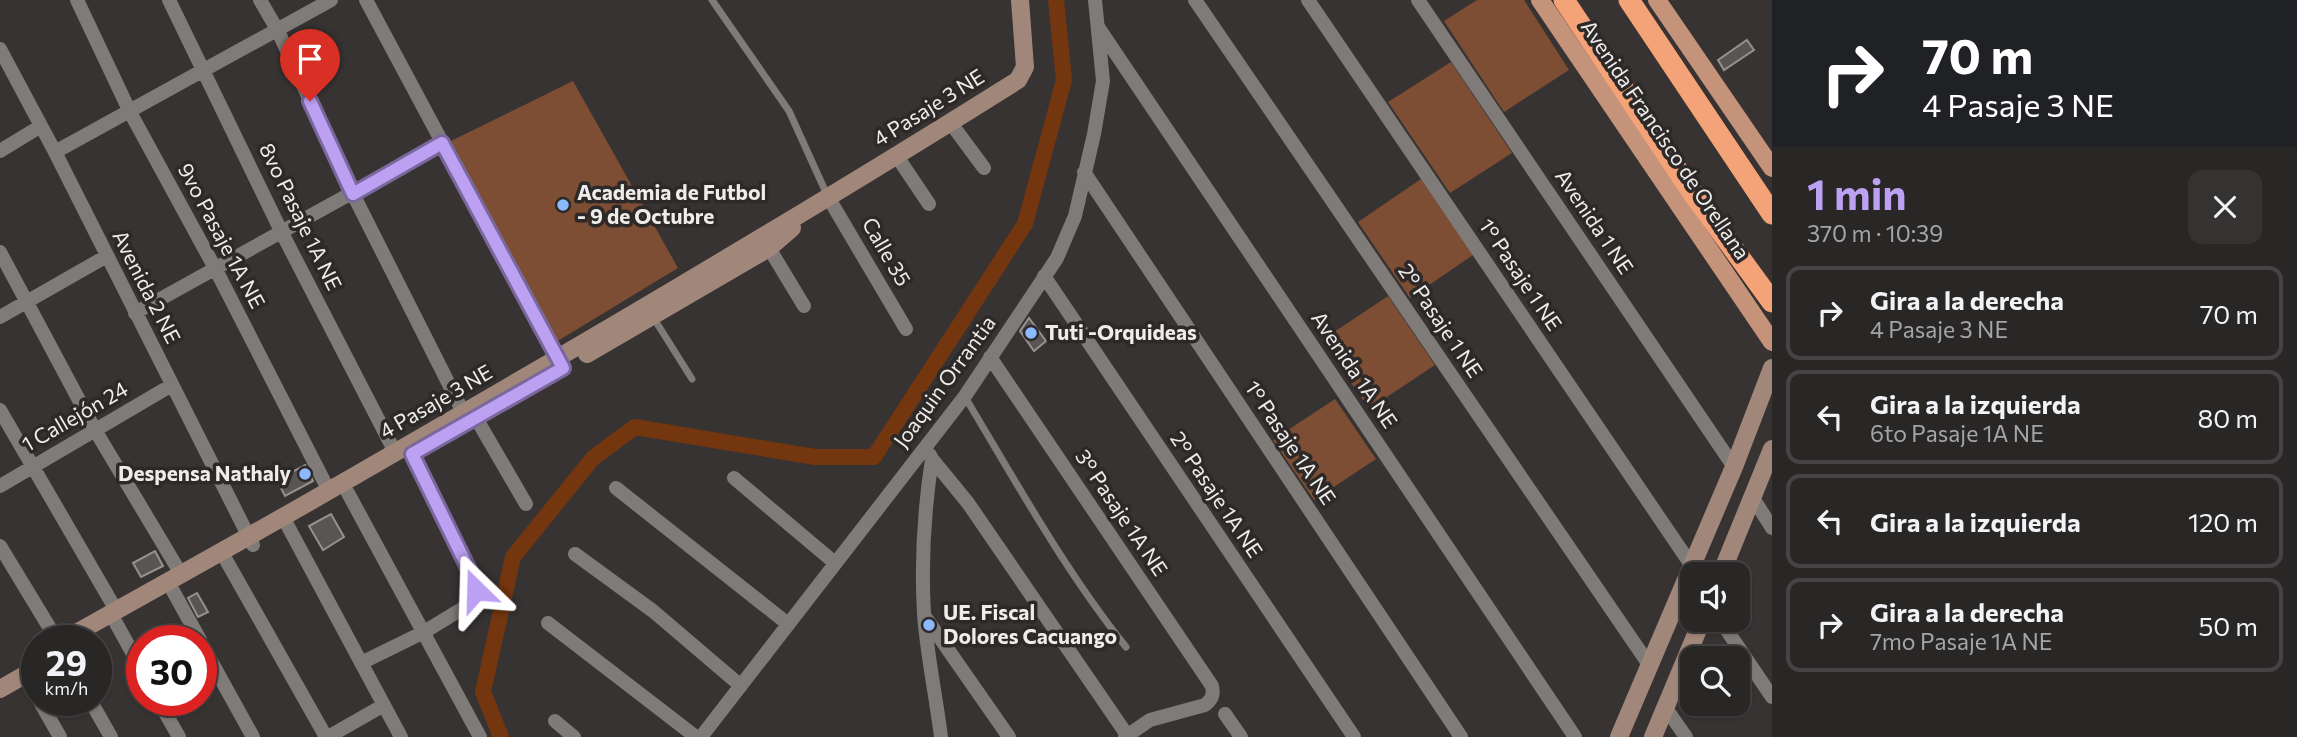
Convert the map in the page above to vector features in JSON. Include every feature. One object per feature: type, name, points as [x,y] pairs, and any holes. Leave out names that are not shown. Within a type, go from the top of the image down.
[{"type":"highway","name":"Avenida Francisco de Orellana","points":[[1564,0],[1690,189],[1772,302]]},
{"type":"highway","points":[[1629,0],[1772,214]]},
{"type":"main road","name":"Avenida Francisco de Orellana","points":[[1540,0],[1772,342]]},
{"type":"main road","points":[[1657,0],[1772,168]]},
{"type":"street","name":"9vo Pasaje 1A NE","points":[[77,0],[130,112],[216,270],[328,491]]},
{"type":"street","name":"8vo Pasaje 1A NE","points":[[169,0],[282,233],[473,578],[476,590],[470,604],[424,632],[361,663]]},
{"type":"street","points":[[260,0],[278,31],[353,194],[469,415],[526,505]]},
{"type":"street","points":[[55,152],[331,0]]},
{"type":"street","points":[[366,0],[561,363]]},
{"type":"street","name":"4 Pasaje 3 NE","points":[[98,625],[251,541],[328,491],[404,453],[561,363],[1018,80],[1025,67],[1020,0]]},
{"type":"street","name":"Joaquin Orrantia","points":[[701,737],[835,563],[928,453],[1057,258],[1075,216],[1103,81],[1095,0]]},
{"type":"street","name":"2° Pasaje 1 NE","points":[[1195,0],[1650,666]]},
{"type":"street","name":"1° Pasaje 1 NE","points":[[1308,0],[1690,562]]},
{"type":"street","name":"Avenida 1 NE","points":[[1418,0],[1734,467]]},
{"type":"street","name":"Avenida 1A NE","points":[[1098,26],[1574,737]]},
{"type":"street","name":"Avenida 2 NE","points":[[0,49],[55,152],[251,541]]},
{"type":"street","points":[[950,122],[984,168]]},
{"type":"street","points":[[0,151],[41,126]]},
{"type":"street","points":[[135,313],[442,143]]},
{"type":"street","points":[[896,155],[929,204]]},
{"type":"street","name":"1° Pasaje 1A NE","points":[[1084,172],[1461,737]]},
{"type":"street","name":"4 Pasaje 3 NE","points":[[561,363],[653,316],[769,248],[828,197]]},
{"type":"street","name":"Calle 35","points":[[828,197],[906,329]]},
{"type":"street","points":[[769,248],[804,306]]},
{"type":"street","points":[[0,253],[177,583],[194,625]]},
{"type":"street","points":[[0,317],[107,256]]},
{"type":"street","name":"2° Pasaje 1A NE","points":[[1044,276],[1354,737]]},
{"type":"street","name":"3° Pasaje 1A NE","points":[[990,357],[1212,686],[1214,693],[1205,705],[1150,720],[1126,736]]},
{"type":"street","points":[[1697,562],[1772,368]]},
{"type":"street","name":"1 Callejón 24","points":[[0,486],[172,385]]},
{"type":"street","points":[[0,410],[126,637]]},
{"type":"street","points":[[1726,562],[1772,449]]},
{"type":"street","name":"4 Pasaje 3 NE","points":[[285,521],[348,493],[404,453]]},
{"type":"street","points":[[928,453],[923,533],[924,616],[941,737]]},
{"type":"street","points":[[928,453],[968,503],[1126,736]]},
{"type":"street","points":[[734,478],[835,563]]},
{"type":"street","points":[[616,488],[788,624]]},
{"type":"street","points":[[348,493],[480,737]]},
{"type":"street","points":[[1753,498],[1772,528]]},
{"type":"street","points":[[285,521],[401,737]]},
{"type":"street","name":"4 Pasaje 3 NE","points":[[177,583],[226,561],[251,541]]},
{"type":"street","points":[[1702,545],[1708,558],[1713,562]]},
{"type":"street","points":[[0,546],[48,625]]},
{"type":"street","points":[[575,554],[653,611],[741,686]]},
{"type":"street","points":[[226,561],[327,737],[384,705]]},
{"type":"street","points":[[1619,737],[1650,666],[1680,608]]},
{"type":"street","points":[[924,616],[1009,737]]},
{"type":"street","name":"4 Pasaje 3 NE","points":[[105,625],[116,617]]},
{"type":"street","points":[[548,624],[696,737]]},
{"type":"street","points":[[1653,737],[1697,632]]},
{"type":"street","points":[[1728,632],[1772,697]]},
{"type":"street","points":[[0,676],[21,664]]},
{"type":"street","points":[[217,671],[253,737]]},
{"type":"street","points":[[0,689],[21,677]]},
{"type":"street","points":[[1665,707],[1686,737]]},
{"type":"street","points":[[1225,714],[1241,737]]},
{"type":"street","points":[[48,716],[60,737]]},
{"type":"street","points":[[99,716],[111,737]]},
{"type":"street","points":[[167,716],[179,737]]},
{"type":"street","points":[[555,721],[574,737]]},
{"type":"lane","points":[[712,0],[789,111],[828,197]]},
{"type":"lane","points":[[653,316],[692,379]]},
{"type":"lane","points":[[964,396],[1052,544],[1095,609],[1126,647]]},
{"type":"shaded area","points":[[1477,0],[1524,0],[1569,70],[1504,112],[1444,21]]},
{"type":"shaded area","points":[[1451,62],[1512,153],[1450,193],[1388,102]]},
{"type":"shaded area","name":"Academia de Futbol - 9 de Octubre","points":[[573,81],[678,268],[556,342],[451,141]]},
{"type":"shaded area","points":[[1421,179],[1473,255],[1410,298],[1358,222]]},
{"type":"shaded area","points":[[1388,296],[1435,365],[1369,409],[1322,340]]},
{"type":"shaded area","points":[[1335,399],[1376,459],[1314,500],[1273,440]]},
{"type":"building","points":[[1747,40],[1754,50],[1724,70],[1718,60]]},
{"type":"building","name":"Tuti -Orquideas","points":[[1029,318],[1046,341],[1034,351],[1020,331]]},
{"type":"building","points":[[305,465],[313,481],[285,496],[277,480]]},
{"type":"building","points":[[331,514],[344,537],[323,550],[309,526]]},
{"type":"building","points":[[155,551],[163,566],[141,577],[133,563]]},
{"type":"building","points":[[197,593],[208,612],[198,617],[188,598]]},
{"type":"waterway","points":[[501,737],[483,692],[513,557],[593,458],[635,427],[815,457],[874,457],[1025,224],[1064,80],[1056,0]]},
{"type":"place","name":"Academia de Futbol - 9 de Octubre","points":[[563,205]]},
{"type":"place","name":"Tuti -Orquideas","points":[[1031,333]]},
{"type":"place","name":"Despensa Nathaly","points":[[305,474]]},
{"type":"place","name":"UE. Fiscal Dolores Cacuango","points":[[929,625]]},
{"type":"route","points":[[310,101],[353,194],[442,143],[563,368],[412,454],[473,578],[476,590]]}]
